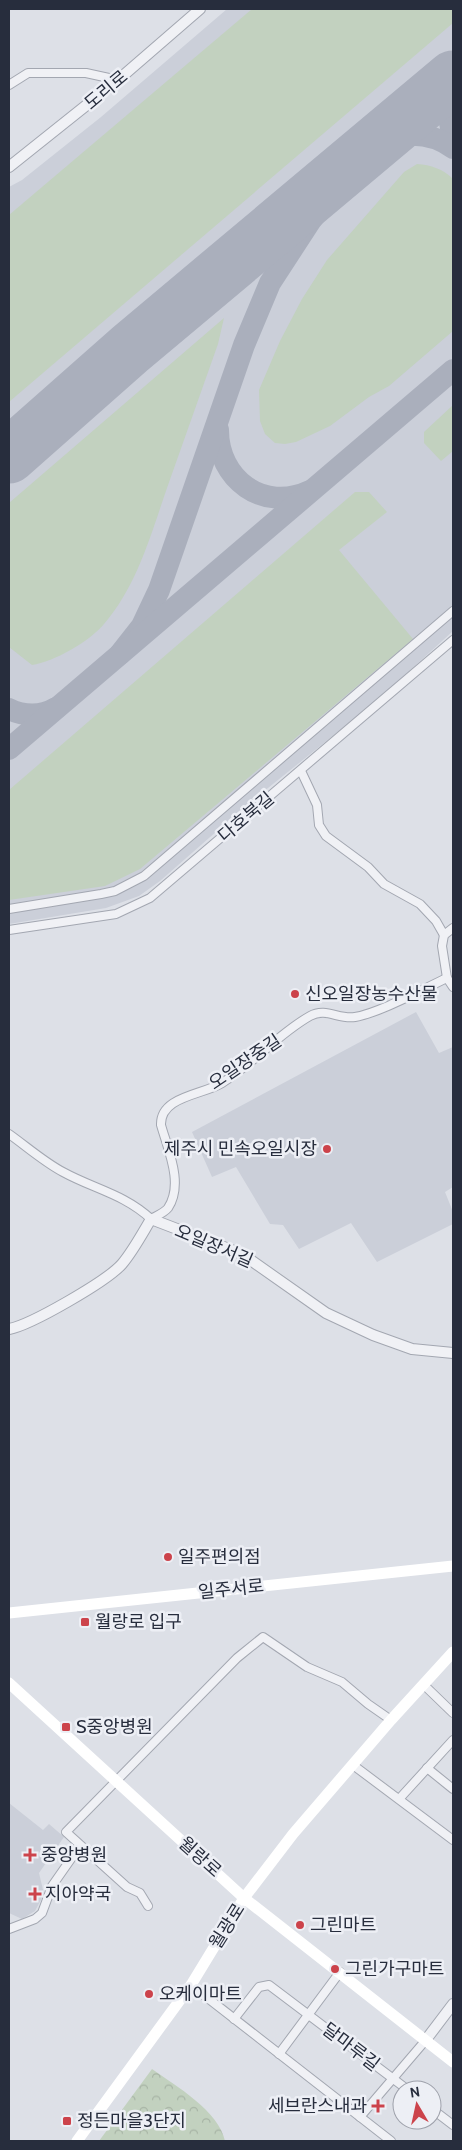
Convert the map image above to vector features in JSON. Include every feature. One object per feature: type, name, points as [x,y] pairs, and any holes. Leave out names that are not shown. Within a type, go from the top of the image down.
[{"type":"main road","name":"일주서로","points":[[11,1610],[453,1566]]},
{"type":"main road","name":"월광로","points":[[77,2141],[191,1985],[244,1898],[293,1834],[391,1720],[453,1652]]},
{"type":"main road","name":"월랑로","points":[[9,1682],[244,1898],[453,2062]]},
{"type":"street","name":"도리로","points":[[9,167],[118,80],[200,9]]},
{"type":"street","points":[[9,85],[28,73],[86,73],[118,80]]},
{"type":"street","points":[[9,909],[101,894],[115,890],[144,876],[453,611]]},
{"type":"street","name":"다호북길","points":[[9,930],[116,914],[150,898],[453,640]]},
{"type":"street","points":[[301,771],[317,805],[319,825],[326,836],[368,868],[384,884],[420,904],[436,921],[444,935],[442,946],[447,978],[453,987]]},
{"type":"street","points":[[444,935],[453,928]]},
{"type":"street","name":"오일장중길","points":[[9,1328],[33,1319],[106,1278],[122,1264],[151,1219],[167,1209],[174,1187],[175,1176],[160,1119],[167,1107],[222,1083],[310,1016],[328,1012],[344,1017],[363,1015],[447,978]]},
{"type":"street","name":"오일장서길","points":[[9,1134],[62,1172],[119,1196],[138,1207],[151,1219],[242,1254],[326,1312],[373,1334],[412,1349],[453,1353]]},
{"type":"street","points":[[148,1906],[140,1893],[127,1887],[66,1832],[115,1780],[237,1658],[263,1638],[307,1667],[342,1682],[391,1720]]},
{"type":"street","points":[[424,1685],[453,1713]]},
{"type":"street","points":[[400,1798],[453,1740]]},
{"type":"street","points":[[352,1765],[400,1798],[453,1840]]},
{"type":"street","points":[[427,1768],[453,1789]]},
{"type":"street","points":[[9,1928],[35,1919],[42,1913],[52,1886],[80,1846]]},
{"type":"street","name":"달마루길","points":[[279,2054],[340,1972]]},
{"type":"street","points":[[191,1985],[391,2141]]},
{"type":"street","name":"달마루길","points":[[234,2019],[259,1987],[269,1985],[393,2079]]},
{"type":"street","points":[[425,2041],[453,2004]]},
{"type":"street","name":"달마루길","points":[[360,2117],[425,2041]]},
{"type":"street","points":[[442,2117],[453,2125]]},
{"type":"shaded area","points":[[227,9],[453,9],[453,631],[381,697],[242,809],[160,881],[139,896],[106,908],[9,924],[9,187],[22,180],[101,117]]},
{"type":"shaded area","name":"제주시 민속오일시장","points":[[416,1012],[439,1053],[453,1047],[453,1187],[445,1192],[453,1212],[453,1224],[377,1262],[351,1223],[299,1249],[283,1225],[270,1224],[236,1167],[212,1177],[192,1132]]},
{"type":"shaded area","name":"중앙병원","points":[[9,1803],[43,1830],[49,1824],[64,1837],[39,1873],[44,1894],[35,1911],[22,1919],[9,1913]]},
{"type":"green space","points":[[252,9],[453,9],[453,23],[9,402],[9,215]]},
{"type":"green space","points":[[417,164],[436,168],[453,179],[453,331],[389,386],[369,397],[330,426],[296,442],[275,443],[265,434],[260,421],[259,390],[280,341],[302,299],[327,260],[404,172]]},
{"type":"green space","points":[[224,318],[218,344],[149,541],[126,593],[98,631],[71,650],[51,660],[32,665],[9,647],[9,503]]},
{"type":"green space","points":[[453,405],[453,451],[441,461],[424,443],[424,432]]},
{"type":"green space","points":[[355,492],[369,492],[387,512],[339,550],[413,639],[140,869],[105,886],[9,900],[9,790]]},
{"type":"green space","points":[[152,2069],[184,2091],[206,2110],[221,2130],[225,2141],[99,2141]]},
{"type":"taxiway","points":[[453,91],[449,118],[453,137]]},
{"type":"taxiway","points":[[373,148],[392,138],[413,135],[434,138],[453,148]]},
{"type":"taxiway","points":[[120,654],[142,626],[159,590],[244,345],[270,283],[311,220],[344,179],[384,137]]},
{"type":"taxiway","points":[[9,749],[453,370]]},
{"type":"taxiway","points":[[218,430],[220,448],[226,463],[235,477],[246,487],[260,494],[276,498],[293,497],[310,491]]},
{"type":"taxiway","points":[[9,709],[20,713],[38,714],[56,708]]},
{"type":"runway","points":[[9,456],[130,349],[453,78]]},
{"type":"place","name":"신오일장농수산물","points":[[295,994]]},
{"type":"place","name":"제주시 민속오일시장","points":[[327,1149]]},
{"type":"place","name":"일주편의점","points":[[168,1557]]},
{"type":"place","name":"월랑로 입구","points":[[85,1622]]},
{"type":"place","name":"S중앙병원","points":[[66,1727]]},
{"type":"place","name":"중앙병원","points":[[30,1855]]},
{"type":"place","name":"지아약국","points":[[35,1894]]},
{"type":"place","name":"그린마트","points":[[300,1925]]},
{"type":"place","name":"그린가구마트","points":[[335,1969]]},
{"type":"place","name":"오케이마트","points":[[149,1994]]},
{"type":"place","name":"세브란스내과","points":[[378,2106]]},
{"type":"place","name":"정든마을3단지","points":[[67,2121]]}]
